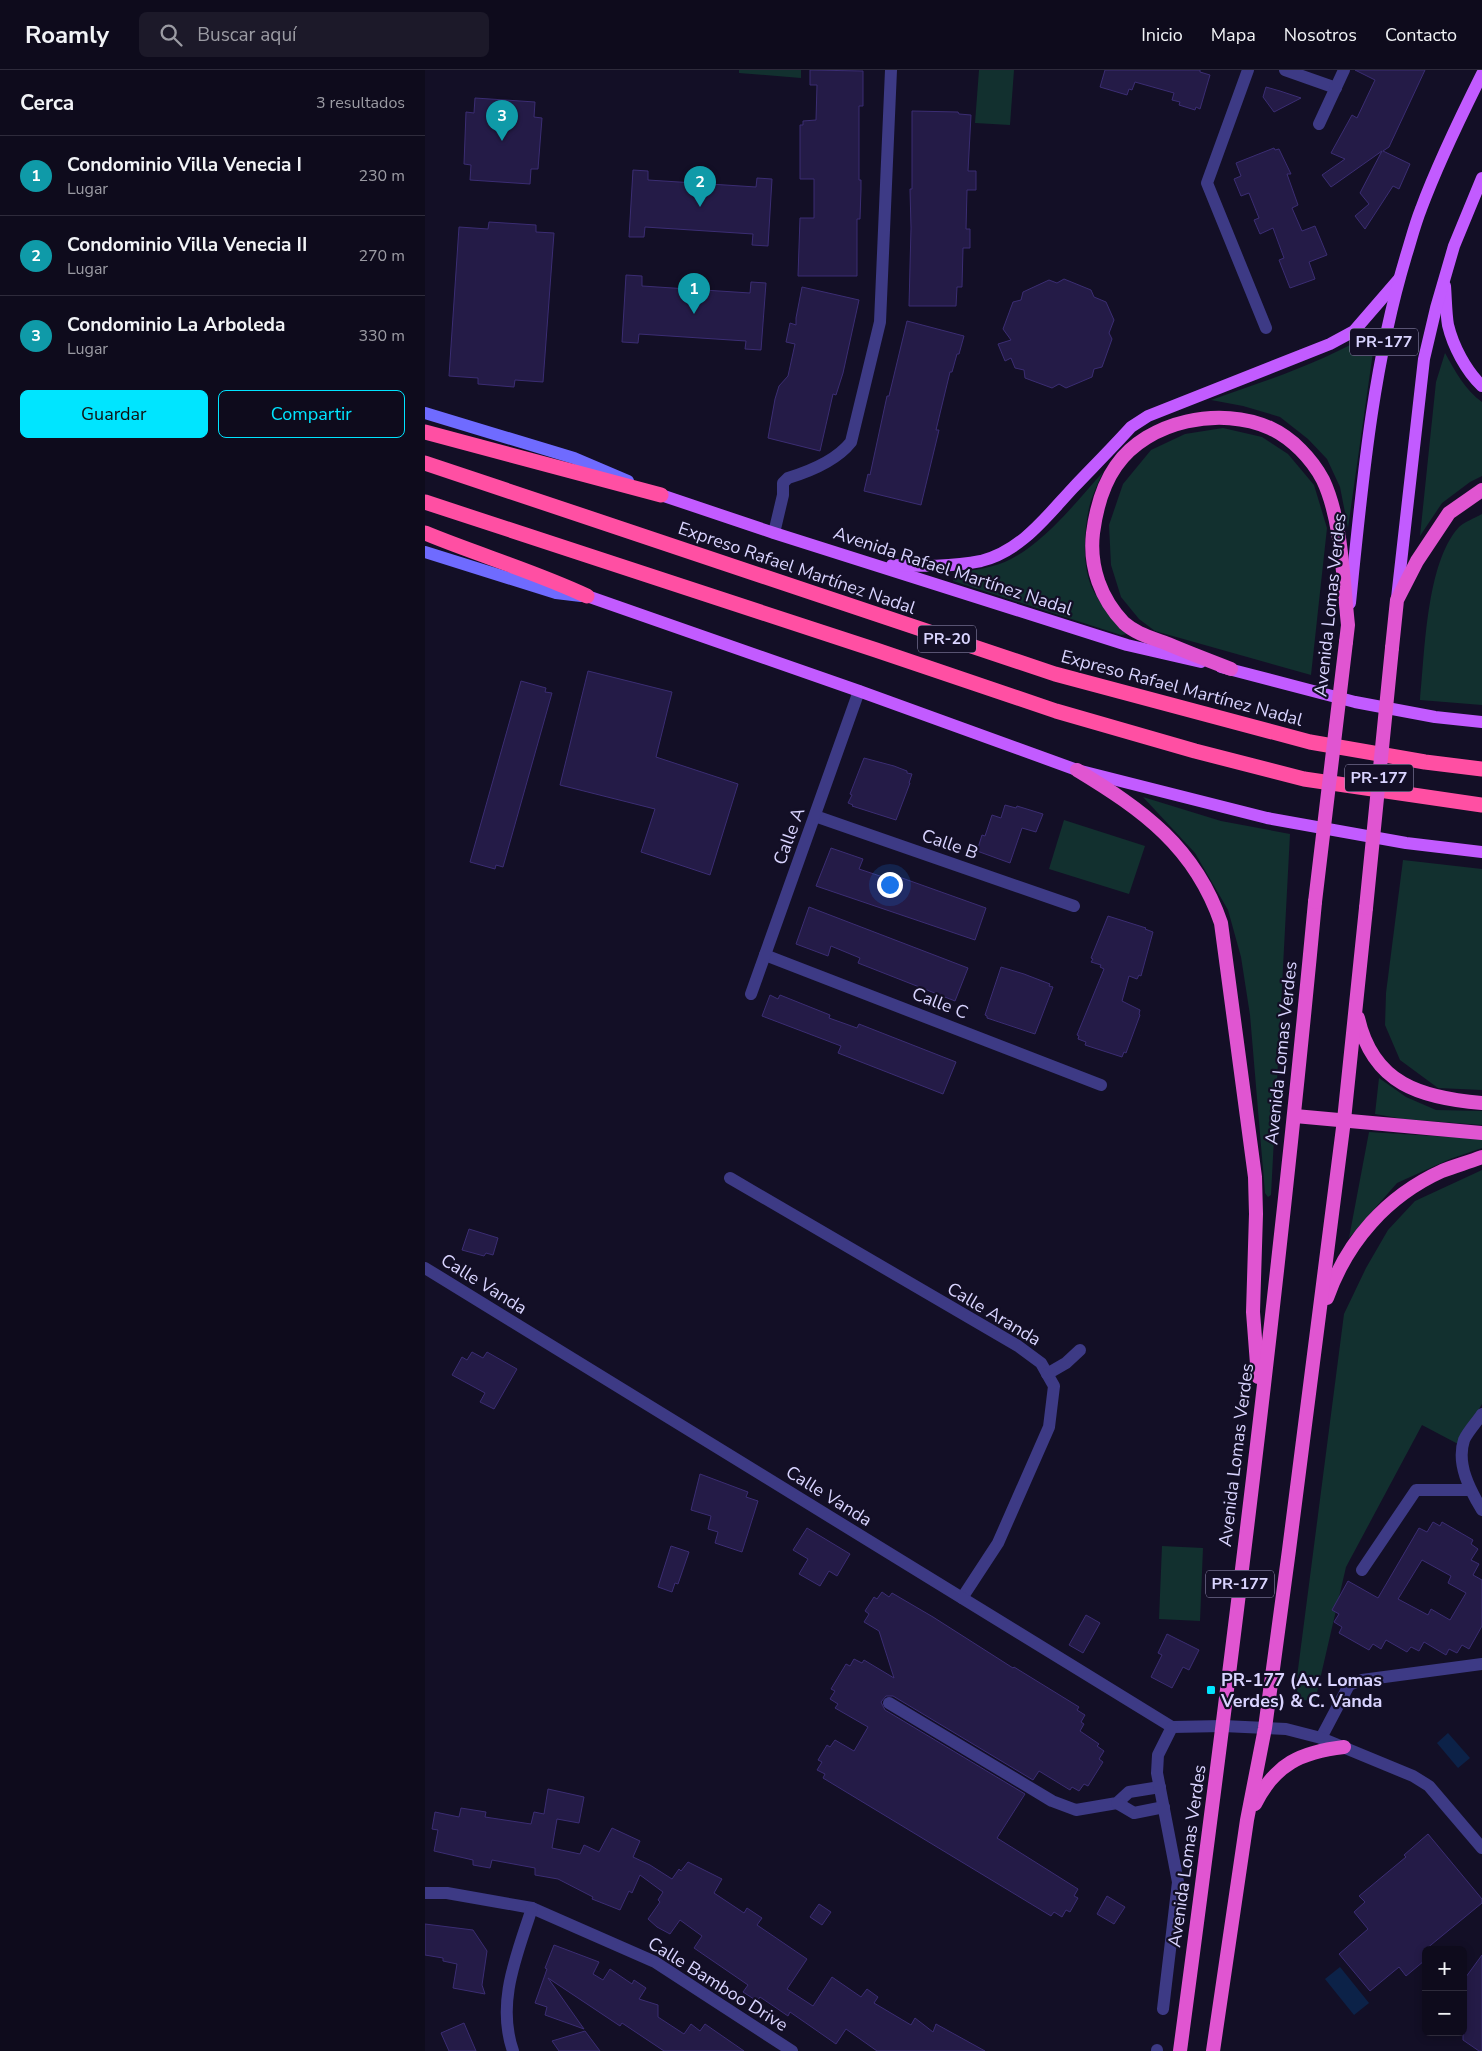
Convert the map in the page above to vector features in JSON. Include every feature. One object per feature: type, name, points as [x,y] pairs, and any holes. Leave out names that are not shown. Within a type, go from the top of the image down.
[{"type":"highway","points":[[1231,669],[1135,631],[1111,608],[1098,582],[1093,563],[1092,542],[1099,500],[1116,466],[1129,451],[1163,429],[1199,420],[1224,418],[1249,421],[1271,429],[1307,455],[1322,479],[1334,512],[1348,625]]},
{"type":"highway","points":[[425,432],[661,495]]},
{"type":"highway","name":"Expreso Rafael Martínez Nadal","points":[[425,463],[1055,674],[1310,742],[1425,762],[1482,769]]},
{"type":"highway","points":[[1397,600],[1417,561],[1444,519],[1464,501],[1482,490]]},
{"type":"highway","name":"PR-20","points":[[425,502],[1056,711],[1195,751],[1304,779],[1482,805]]},
{"type":"highway","points":[[425,532],[472,552],[559,583],[587,596]]},
{"type":"highway","name":"PR-177","points":[[1213,2051],[1247,1820],[1265,1728],[1345,1120],[1397,600]]},
{"type":"highway","name":"Avenida Lomas Verdes","points":[[1180,2051],[1223,1726],[1295,1116],[1315,902],[1348,625]]},
{"type":"highway","points":[[1077,770],[1103,786],[1158,826],[1179,847],[1207,889],[1221,923],[1255,1177],[1256,1214],[1253,1312],[1260,1405]]},
{"type":"highway","points":[[1356,1008],[1362,1033],[1369,1049],[1388,1074],[1407,1086],[1427,1095],[1453,1101],[1482,1103]]},
{"type":"highway","points":[[1295,1116],[1482,1133]]},
{"type":"highway","points":[[1317,1325],[1333,1280],[1354,1243],[1373,1218],[1398,1196],[1442,1171],[1482,1157]]},
{"type":"highway","points":[[1247,1820],[1262,1790],[1277,1772],[1298,1757],[1317,1750],[1343,1747]]},
{"type":"main road","name":"Avenida Lomas Verdes","points":[[1348,625],[1362,484],[1373,402],[1399,279],[1420,209],[1457,123],[1482,74]]},
{"type":"main road","name":"PR-177","points":[[1397,600],[1424,359],[1454,246],[1482,178]]},
{"type":"main road","points":[[880,565],[963,564],[1001,554],[1016,545],[1041,523],[1137,424],[1148,416],[1330,344],[1354,331],[1399,279]]},
{"type":"main road","points":[[1444,279],[1448,325],[1467,369],[1482,386]]},
{"type":"main road","name":"Avenida Rafael Martínez Nadal","points":[[425,413],[574,458],[661,495],[774,533],[880,565],[1127,645],[1231,669],[1355,702],[1435,717],[1482,722]]},
{"type":"main road","points":[[425,552],[556,593],[587,596],[1077,770],[1267,818],[1406,843],[1482,852]]},
{"type":"street","points":[[774,533],[783,495],[793,487],[795,476],[831,460],[851,442],[881,322],[891,70]]},
{"type":"street","points":[[1248,70],[1207,183],[1266,328]]},
{"type":"street","points":[[1285,70],[1336,88]]},
{"type":"street","points":[[1319,124],[1345,70]]},
{"type":"street","name":"Calle A","points":[[751,994],[859,691]]},
{"type":"street","name":"Calle B","points":[[815,816],[1074,906]]},
{"type":"street","name":"Calle C","points":[[765,955],[1101,1085]]},
{"type":"street","name":"Calle Aranda","points":[[730,1178],[1018,1346],[1041,1363],[1054,1386],[1049,1427],[998,1544],[962,1598]]},
{"type":"street","name":"Calle Vanda","points":[[425,1268],[1172,1727]]},
{"type":"street","points":[[1047,1374],[1066,1363],[1080,1350]]},
{"type":"street","points":[[1482,1414],[1465,1440],[1462,1460],[1470,1490],[1482,1510]]},
{"type":"street","points":[[1362,1570],[1416,1490],[1470,1490]]},
{"type":"street","points":[[1321,1738],[1349,1685],[1362,1680],[1482,1664]]},
{"type":"street","points":[[889,1703],[1052,1801],[1076,1810],[1117,1802],[1129,1792],[1160,1787]]},
{"type":"street","points":[[1163,2009],[1178,1882],[1157,1773],[1158,1755],[1172,1727],[1223,1726],[1286,1729],[1321,1738],[1413,1776],[1429,1786],[1482,1848]]},
{"type":"street","points":[[1117,1802],[1134,1813],[1164,1807]]},
{"type":"street","name":"Calle Bamboo Drive","points":[[425,1893],[447,1893],[532,1908],[655,1962],[792,2051]]},
{"type":"street","points":[[513,2051],[507,2022],[506,2004],[509,1978],[532,1908]]},
{"type":"green space","points":[[739,70],[801,70],[801,78],[739,73]]},
{"type":"green space","points":[[979,70],[1014,70],[1010,125],[975,123]]},
{"type":"green space","points":[[1376,330],[1348,528],[1340,487],[1327,459],[1308,439],[1280,417],[1243,406],[1211,400],[1275,378],[1316,361],[1337,352]]},
{"type":"green space","points":[[1445,353],[1465,386],[1482,402],[1482,476],[1470,482],[1442,503],[1420,536],[1436,382]]},
{"type":"green space","points":[[1223,428],[1262,437],[1288,454],[1314,485],[1327,528],[1311,675],[1155,631],[1139,619],[1121,597],[1111,565],[1109,525],[1123,484],[1151,450],[1185,434]]},
{"type":"green space","points":[[1103,472],[1087,517],[1085,559],[1089,579],[1095,594],[1127,634],[1121,635],[953,581],[955,573],[998,565],[1024,551],[1060,520]]},
{"type":"green space","points":[[1482,514],[1482,705],[1420,700],[1429,609],[1433,585],[1440,562],[1448,543],[1459,527]]},
{"type":"green space","points":[[1143,797],[1221,821],[1290,834],[1271,1195],[1268,1197],[1265,1193],[1250,1015],[1241,957],[1228,910],[1195,853]]},
{"type":"green space","points":[[1064,820],[1145,846],[1129,894],[1049,869]]},
{"type":"green space","points":[[1403,860],[1482,869],[1482,1090],[1438,1088],[1400,1060],[1385,1025],[1386,993]]},
{"type":"green space","points":[[1379,1078],[1406,1097],[1436,1110],[1482,1111],[1482,1125],[1403,1119],[1375,1114]]},
{"type":"green space","points":[[1369,1132],[1482,1139],[1482,1148],[1450,1159],[1397,1183],[1349,1238]]},
{"type":"green space","points":[[1482,1170],[1482,1404],[1458,1444],[1422,1425],[1346,1567],[1315,1701],[1303,1700],[1297,1691],[1297,1677],[1344,1314],[1366,1268],[1388,1230],[1415,1201]]},
{"type":"green space","points":[[1162,1546],[1203,1548],[1200,1621],[1159,1619]]},
{"type":"water","points":[[1448,1733],[1470,1758],[1458,1768],[1437,1743]]},
{"type":"water","points":[[1340,1967],[1369,2003],[1354,2015],[1325,1979]]},
{"type":"building","points":[[810,70],[863,71],[863,106],[859,106],[859,180],[861,180],[861,189],[860,219],[857,219],[857,276],[798,276],[800,218],[814,218],[814,179],[800,179],[800,125],[803,125],[803,121],[816,120],[817,85],[810,85]]},
{"type":"building","points":[[1105,70],[1200,70],[1200,72],[1210,75],[1200,109],[1196,107],[1195,110],[1179,105],[1180,102],[1172,100],[1174,93],[1135,82],[1132,90],[1129,89],[1127,95],[1100,87]]},
{"type":"building","points":[[1355,70],[1425,70],[1389,147],[1383,151],[1410,164],[1399,189],[1393,186],[1365,229],[1355,216],[1369,204],[1360,193],[1382,151],[1331,187],[1322,175],[1345,159],[1331,153],[1352,115],[1357,118],[1375,80]]},
{"type":"building","points":[[1266,87],[1301,98],[1274,112],[1263,97]]},
{"type":"building","points":[[475,98],[535,102],[534,117],[542,118],[538,169],[531,169],[530,184],[470,180],[471,165],[464,164],[466,112],[474,113]]},
{"type":"building","points":[[912,111],[958,112],[959,114],[971,115],[968,171],[976,171],[976,190],[967,190],[966,229],[970,229],[970,248],[963,248],[962,287],[957,287],[956,306],[909,306]]},
{"type":"building","points":[[1274,148],[1275,150],[1279,149],[1291,174],[1287,174],[1298,205],[1292,208],[1302,231],[1315,226],[1327,255],[1309,262],[1315,279],[1290,288],[1279,260],[1284,258],[1273,228],[1260,234],[1254,220],[1259,218],[1249,193],[1241,196],[1234,179],[1241,176],[1236,163]]},
{"type":"building","points":[[633,170],[648,171],[648,180],[756,187],[757,178],[772,179],[768,246],[752,245],[753,234],[645,227],[644,237],[629,237]]},
{"type":"building","points":[[489,222],[536,225],[536,232],[554,233],[543,382],[515,380],[514,387],[478,384],[478,378],[449,376],[459,227],[488,229]]},
{"type":"building","points":[[626,275],[642,276],[642,286],[750,293],[751,282],[766,283],[761,350],[745,349],[746,341],[639,334],[638,343],[622,342]]},
{"type":"building","points":[[1064,279],[1091,290],[1094,297],[1106,302],[1114,320],[1109,333],[1112,339],[1102,367],[1094,369],[1092,377],[1066,388],[1059,384],[1052,388],[1025,378],[1024,370],[1015,368],[1011,358],[1005,361],[998,344],[1011,340],[1003,329],[1013,302],[1021,300],[1023,292],[1049,280],[1057,283]]},
{"type":"building","points":[[802,287],[859,300],[843,373],[836,395],[833,394],[820,451],[768,438],[779,386],[788,376],[795,344],[786,342],[790,323],[796,325]]},
{"type":"building","points":[[907,321],[964,336],[952,372],[950,372],[936,430],[939,430],[921,505],[864,491],[868,474],[870,475],[887,396],[889,396]]},
{"type":"building","points":[[588,671],[672,692],[656,757],[738,784],[710,875],[641,852],[655,809],[560,785]]},
{"type":"building","points":[[521,681],[546,688],[545,692],[552,693],[503,867],[496,865],[495,869],[470,862]]},
{"type":"building","points":[[864,758],[894,766],[912,774],[896,820],[848,803]]},
{"type":"building","points":[[1005,805],[1016,808],[1017,806],[1043,814],[1036,832],[1022,828],[1010,863],[977,851],[982,835],[985,836],[992,815],[1001,818]]},
{"type":"building","points":[[831,848],[863,859],[859,869],[886,878],[888,873],[986,908],[975,940],[816,886]]},
{"type":"building","points":[[809,907],[968,968],[955,1001],[858,963],[860,958],[831,946],[828,956],[796,944]]},
{"type":"building","points":[[1108,916],[1153,932],[1141,976],[1139,975],[1137,979],[1129,976],[1122,1001],[1140,1010],[1140,1015],[1126,1053],[1124,1052],[1122,1057],[1085,1045],[1086,1042],[1078,1039],[1079,1036],[1077,1035],[1104,969],[1100,967],[1101,965],[1091,962],[1093,959],[1091,958]]},
{"type":"building","points":[[1001,967],[1050,984],[1049,986],[1053,987],[1035,1034],[987,1018],[985,1015]]},
{"type":"building","points":[[770,995],[778,999],[780,995],[830,1015],[829,1018],[857,1028],[859,1024],[956,1062],[943,1094],[838,1053],[841,1046],[762,1016]]},
{"type":"building","points":[[469,1229],[498,1238],[493,1255],[486,1253],[484,1256],[462,1250]]},
{"type":"building","points":[[472,1352],[483,1358],[487,1352],[517,1369],[494,1409],[480,1402],[485,1393],[452,1375],[462,1357],[467,1360]]},
{"type":"building","points":[[700,1474],[748,1492],[746,1497],[758,1501],[742,1552],[715,1543],[718,1532],[708,1529],[711,1516],[691,1510]]},
{"type":"building","points":[[1433,1522],[1440,1526],[1442,1522],[1473,1540],[1471,1544],[1478,1549],[1471,1560],[1479,1564],[1473,1575],[1482,1580],[1482,1626],[1469,1649],[1462,1645],[1457,1653],[1449,1649],[1446,1655],[1424,1642],[1419,1651],[1411,1647],[1407,1652],[1386,1640],[1381,1649],[1373,1644],[1369,1650],[1339,1633],[1342,1627],[1334,1622],[1339,1614],[1332,1610],[1348,1581],[1378,1598],[1419,1528],[1427,1532]],"holes":[[[1422,1560],[1451,1576],[1448,1583],[1466,1593],[1450,1620],[1431,1609],[1428,1615],[1398,1599]]]},
{"type":"building","points":[[807,1528],[850,1554],[837,1576],[829,1571],[820,1586],[799,1574],[808,1559],[793,1550]]},
{"type":"building","points":[[671,1546],[689,1552],[678,1584],[675,1583],[672,1592],[658,1587]]},
{"type":"building","points":[[882,1592],[889,1597],[892,1593],[933,1617],[1079,1707],[1077,1710],[1085,1715],[1081,1722],[1084,1724],[1080,1731],[1099,1744],[1097,1746],[1104,1751],[1099,1759],[1103,1762],[1088,1786],[1084,1784],[1079,1791],[1072,1787],[1070,1790],[1039,1771],[1033,1780],[893,1696],[886,1696],[881,1702],[885,1710],[1025,1794],[997,1838],[1078,1889],[1074,1896],[1078,1898],[1070,1912],[1066,1910],[1062,1917],[1054,1912],[1051,1916],[823,1778],[825,1774],[817,1770],[822,1762],[818,1760],[827,1745],[830,1747],[835,1740],[854,1751],[868,1727],[835,1708],[838,1704],[830,1699],[835,1691],[831,1689],[846,1664],[850,1666],[854,1659],[862,1663],[864,1660],[894,1678],[879,1631],[864,1622],[869,1614],[865,1611],[874,1597],[877,1599]]},
{"type":"building","points":[[1086,1615],[1100,1623],[1083,1653],[1069,1645]]},
{"type":"building","points":[[1167,1634],[1199,1650],[1189,1670],[1183,1667],[1172,1688],[1151,1677],[1162,1655],[1158,1653]]},
{"type":"building","points":[[548,1789],[584,1797],[579,1823],[557,1819],[552,1848],[580,1854],[584,1845],[599,1852],[612,1828],[640,1841],[633,1857],[672,1879],[679,1869],[681,1871],[688,1862],[722,1879],[714,1893],[744,1913],[747,1908],[762,1918],[757,1925],[807,1959],[787,1989],[813,2006],[832,1977],[861,1997],[867,1989],[878,1997],[874,2003],[911,2025],[915,2018],[933,2032],[936,2024],[985,2051],[877,2051],[846,2029],[836,2044],[790,2012],[788,2016],[760,1997],[757,2001],[743,1992],[748,1985],[694,1948],[702,1936],[680,1920],[670,1934],[657,1927],[648,1919],[660,1902],[658,1900],[663,1892],[640,1875],[632,1893],[629,1891],[620,1910],[592,1899],[593,1897],[558,1879],[535,1875],[535,1868],[492,1860],[490,1868],[473,1865],[473,1860],[434,1851],[438,1830],[432,1829],[435,1812],[459,1817],[461,1808],[486,1812],[485,1817],[531,1824],[534,1812],[544,1814]]},
{"type":"building","points":[[1428,1834],[1482,1899],[1482,1903],[1430,1946],[1422,1946],[1422,1963],[1406,1976],[1399,1967],[1370,1991],[1339,1954],[1368,1929],[1354,1912],[1365,1902],[1359,1896],[1406,1857],[1404,1855]]},
{"type":"building","points":[[1107,1896],[1125,1907],[1114,1924],[1097,1914]]},
{"type":"building","points":[[819,1904],[831,1912],[822,1925],[810,1917]]},
{"type":"building","points":[[425,1924],[473,1930],[487,1951],[482,1985],[485,1994],[453,1988],[457,1964],[443,1961],[443,1958],[425,1955]]},
{"type":"building","points":[[554,1945],[599,1962],[593,1974],[603,1980],[610,1969],[632,1984],[634,1980],[646,1988],[639,1999],[658,2005],[658,2017],[684,2034],[691,2024],[700,2031],[705,2024],[744,2051],[664,2051],[622,2023],[620,2026],[548,1978],[584,2029],[545,2015],[547,2007],[535,2003]]},
{"type":"building","points":[[1482,1955],[1482,2051],[1479,2051],[1463,2040],[1463,2036],[1467,2036],[1467,1976]]},
{"type":"building","points":[[464,2023],[476,2051],[449,2051],[441,2033]]},
{"type":"building","points":[[585,2031],[600,2051],[559,2051],[552,2041]]},
{"type":"place","name":"Condominio La Arboleda","points":[[502,141]]},
{"type":"place","name":"Condominio Villa Venecia II","points":[[700,207]]},
{"type":"place","name":"Condominio Villa Venecia I","points":[[694,314]]},
{"type":"place","name":"PR-177 (Av. Lomas Verdes) & C. Vanda","points":[[1211,1690]]}]
